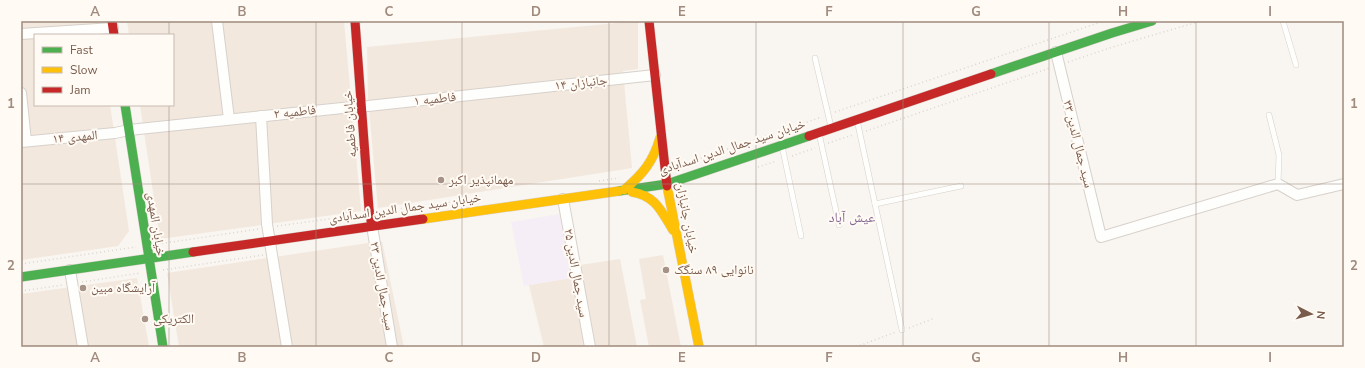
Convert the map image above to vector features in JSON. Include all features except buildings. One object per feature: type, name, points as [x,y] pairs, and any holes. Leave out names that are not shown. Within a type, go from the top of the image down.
[{"type":"main road","name":"خیابان فاطمیه","points":[[355,21],[372,226]]},
{"type":"main road","name":"خیابان جانبازان","points":[[649,21],[667,184],[699,347]]},
{"type":"main road","name":"خیابان سید جمال الدین اسدآبادی","points":[[21,277],[667,184],[1152,21]]},
{"type":"main road","name":"خیابان المهدی","points":[[125,106],[163,347]]},
{"type":"main road","points":[[624,191],[643,174],[656,152],[661,133]]},
{"type":"main road","points":[[624,191],[638,192],[648,195],[654,200],[677,237]]},
{"type":"street","points":[[217,21],[229,119]]},
{"type":"street","points":[[21,34],[113,28]]},
{"type":"street","name":"سید جمال الدین ۳۳","points":[[1056,52],[1100,237],[1278,184]]},
{"type":"street","name":"جانبازان ۱۴","points":[[508,91],[655,75]]},
{"type":"street","name":"فاطمیه ۱","points":[[362,107],[508,91]]},
{"type":"street","points":[[21,93],[23,141]]},
{"type":"street","name":"فاطمیه ۲","points":[[129,130],[352,106],[362,107]]},
{"type":"street","points":[[261,116],[268,228],[287,347]]},
{"type":"street","name":"المهدی ۱۴","points":[[23,141],[115,133],[129,130]]},
{"type":"street","points":[[1278,184],[1297,195],[1344,184]]},
{"type":"street","name":"سید جمال الدین ۲۵","points":[[563,199],[590,347]]},
{"type":"street","name":"سید جمال الدین ۲۳","points":[[372,226],[392,347]]},
{"type":"street","points":[[70,270],[83,347]]},
{"type":"lane","points":[[1283,21],[1296,65]]},
{"type":"lane","points":[[815,58],[831,128]]},
{"type":"lane","points":[[1269,115],[1279,155],[1278,184]]},
{"type":"lane","points":[[857,119],[902,330]]},
{"type":"lane","points":[[819,132],[838,226]]},
{"type":"lane","points":[[782,145],[801,236]]},
{"type":"lane","points":[[875,204],[961,186]]},
{"type":"path","points":[[665,170],[1104,21]]},
{"type":"path","points":[[598,181],[621,177]]},
{"type":"path","points":[[21,264],[469,200]]},
{"type":"shaded area","points":[[21,21],[98,21],[100,34],[34,34],[34,106],[110,106],[129,231],[118,246],[21,260]]},
{"type":"shaded area","points":[[127,21],[344,21],[361,211],[160,239],[140,106],[174,106],[174,34],[129,34]]},
{"type":"shaded area","points":[[638,21],[638,69],[623,71],[632,168],[378,208],[368,99],[367,47]]},
{"type":"shaded area","points":[[560,214],[571,278],[524,286],[511,222]]},
{"type":"shaded area","points":[[382,241],[404,347],[179,347],[167,273]]},
{"type":"shaded area","points":[[663,255],[681,347],[649,347],[640,300],[646,299],[639,259]]},
{"type":"shaded area","points":[[620,259],[637,347],[544,347],[529,285],[571,278],[580,265]]},
{"type":"shaded area","points":[[137,278],[149,347],[21,347],[21,294]]},
{"type":"traffic: fast","points":[[991,74],[1152,21]]},
{"type":"traffic: fast","points":[[125,106],[163,347]]},
{"type":"traffic: fast","points":[[619,191],[667,184],[809,136]]},
{"type":"traffic: fast","points":[[21,277],[193,252]]},
{"type":"traffic: slow","points":[[624,190],[642,173],[651,161],[660,138]]},
{"type":"traffic: slow","points":[[667,186],[699,347]]},
{"type":"traffic: slow","points":[[423,219],[619,191]]},
{"type":"traffic: slow","points":[[632,192],[647,197],[657,205],[673,230]]},
{"type":"traffic: jam","points":[[112,21],[114,34]]},
{"type":"traffic: jam","points":[[355,21],[369,209],[372,226]]},
{"type":"traffic: jam","points":[[649,21],[667,186]]},
{"type":"traffic: jam","points":[[809,136],[991,74]]},
{"type":"traffic: jam","points":[[193,252],[423,219]]},
{"type":"place","name":"مهمانپذیر اکبر","points":[[441,180]]},
{"type":"place","name":"نانوایی ۸۹ سنگک","points":[[666,270]]},
{"type":"place","name":"آرایشگاه مبین","points":[[83,288]]},
{"type":"place","name":"الکتریکی","points":[[145,319]]},
{"type":"district","name":"عیش آباد","points":[[852,217]]}]
